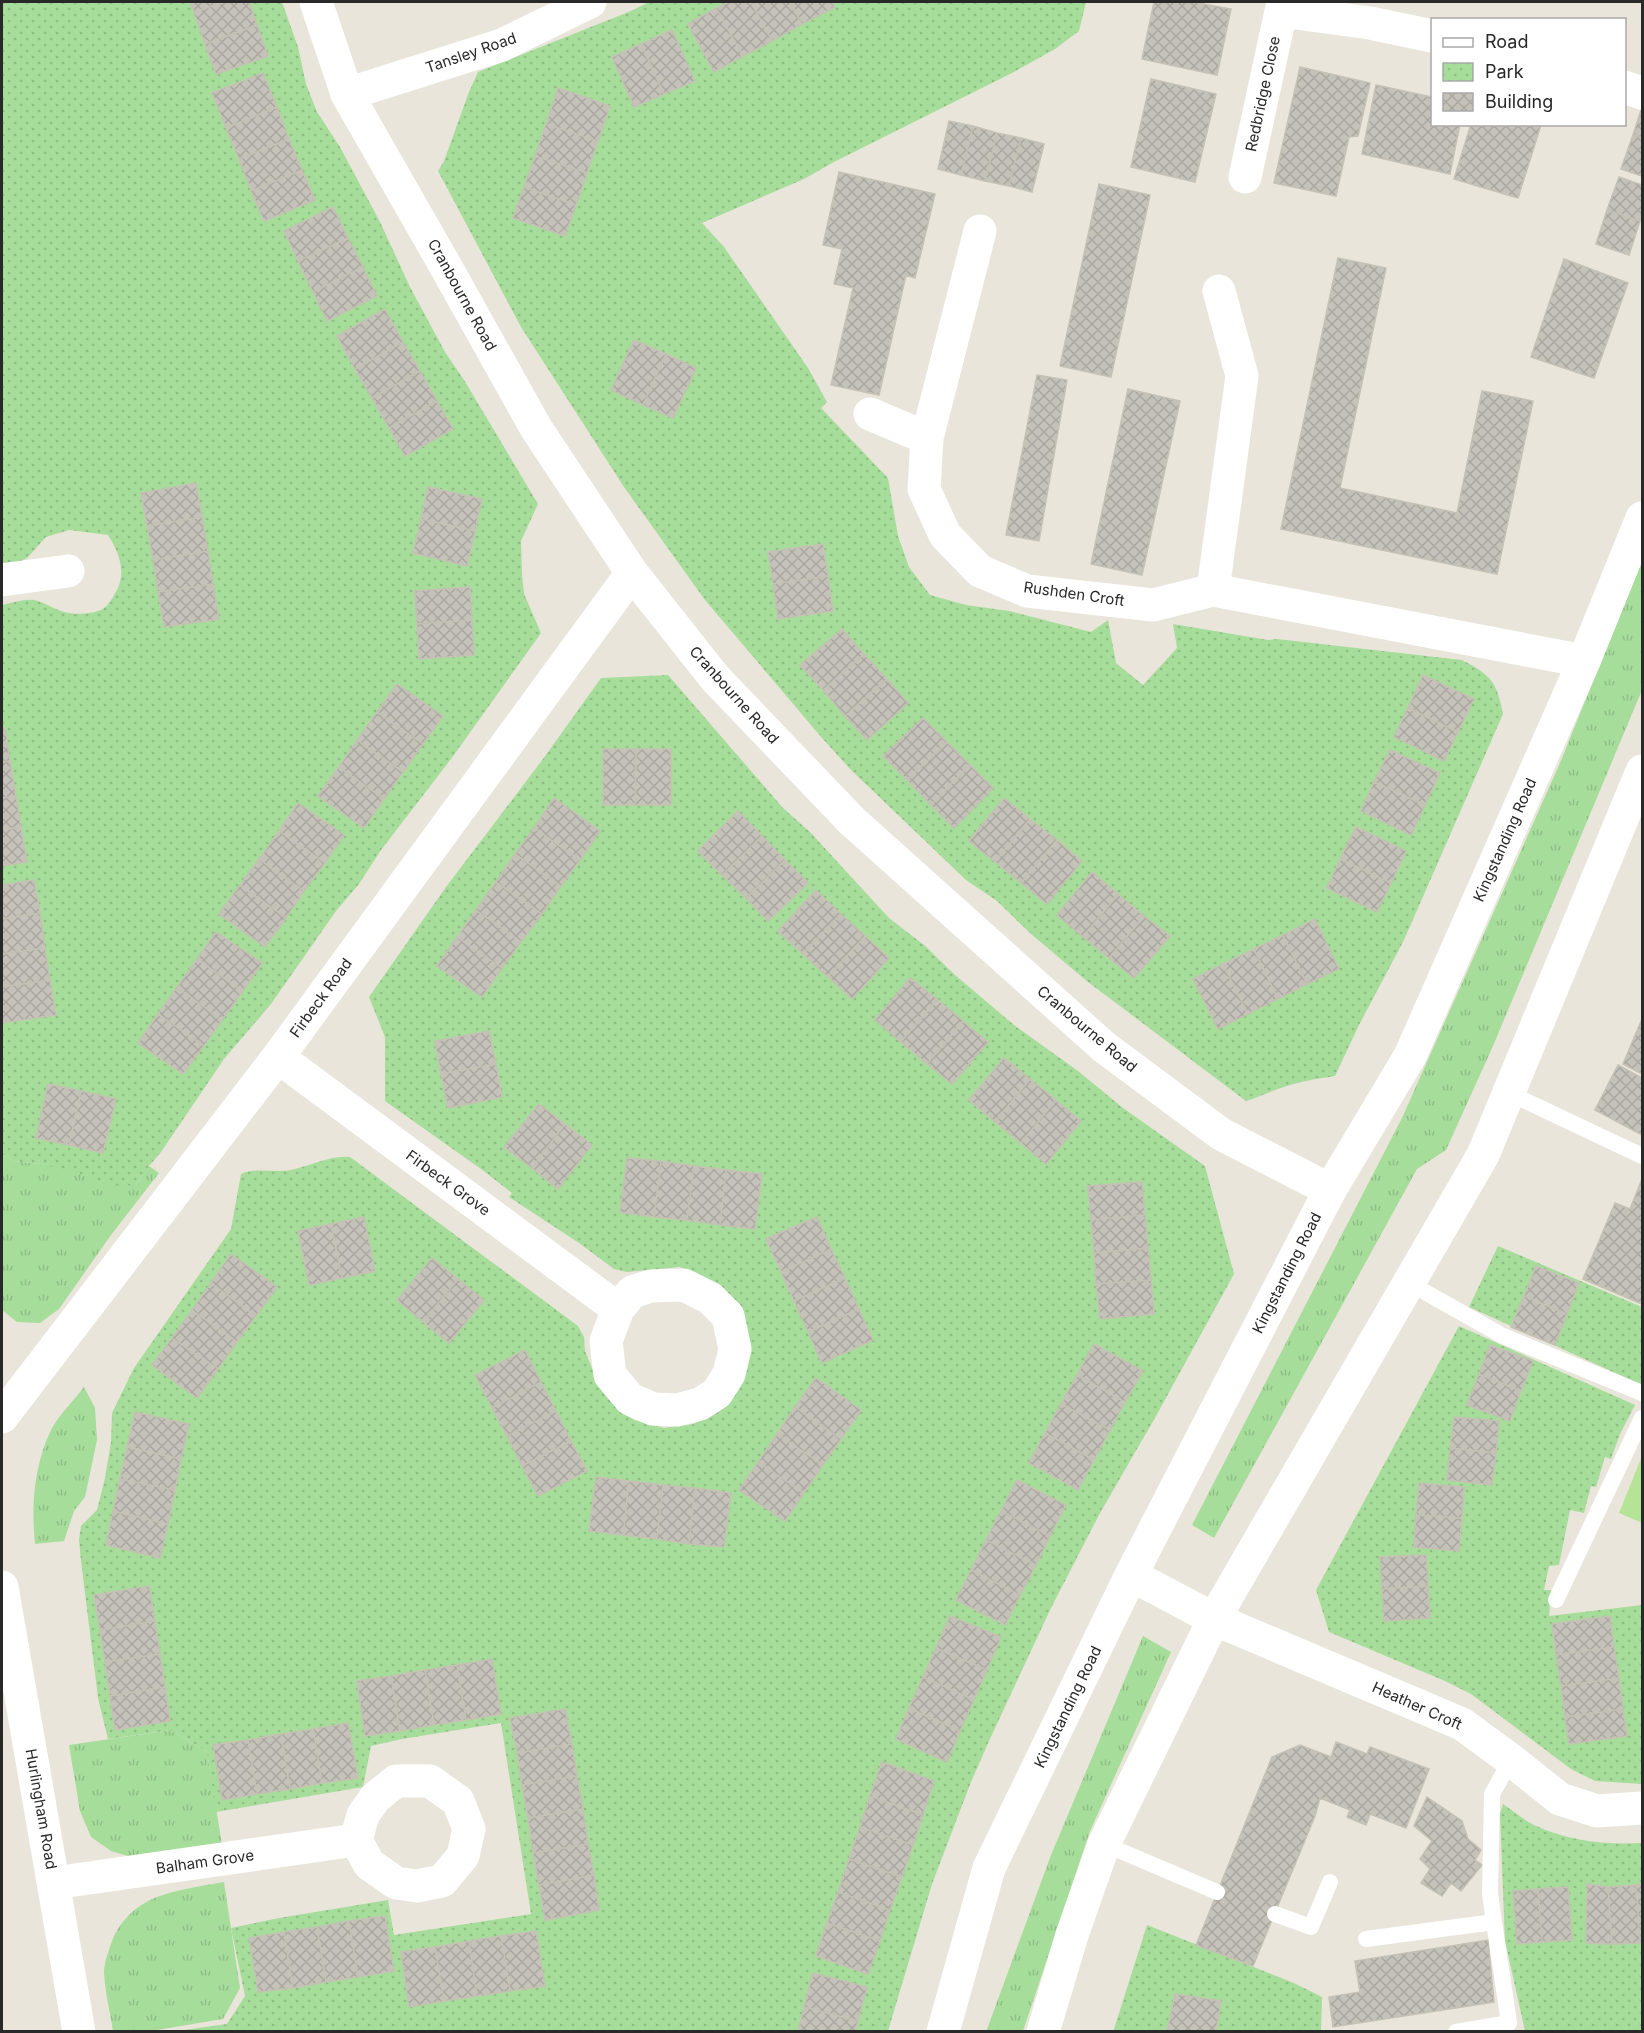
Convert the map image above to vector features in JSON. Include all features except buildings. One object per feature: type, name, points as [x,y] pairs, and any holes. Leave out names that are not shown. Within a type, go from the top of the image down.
[{"type":"street","name":"Cranbourne Road","points":[[316,2],[347,94],[536,428],[632,573],[715,678],[852,821],[1104,1047],[1221,1134],[1330,1190]]},
{"type":"street","name":"Tansley Road","points":[[347,94],[502,45],[590,2]]},
{"type":"street","name":"Redbridge Close","points":[[1245,177],[1282,6],[1431,36]]},
{"type":"street","points":[[1626,88],[1642,93]]},
{"type":"street","name":"Rushden Croft","points":[[980,231],[927,438],[924,489],[945,535],[980,571],[1027,591],[1153,605],[1213,590],[1584,662]]},
{"type":"street","points":[[1213,590],[1242,376],[1219,291]]},
{"type":"street","points":[[870,414],[927,438]]},
{"type":"street","name":"Kingstanding Road","points":[[943,2031],[989,1868],[1131,1575],[1330,1190],[1410,1056],[1584,662],[1642,518]]},
{"type":"street","points":[[2,580],[68,571]]},
{"type":"street","name":"Firbeck Road","points":[[2,1417],[278,1057],[632,573]]},
{"type":"street","points":[[1043,2031],[1072,1935],[1104,1844],[1214,1619],[1483,1155],[1642,771]]},
{"type":"street","name":"Firbeck Grove","points":[[278,1057],[618,1309]]},
{"type":"street","name":"Heather Croft","points":[[1131,1575],[1214,1619],[1462,1724],[1560,1799],[1596,1811],[1642,1808]]},
{"type":"street","name":"Hurlingham Road","points":[[2,1587],[79,2031]]},
{"type":"street","name":"Balham Grove","points":[[54,1883],[356,1840]]},
{"type":"lane","points":[[1509,1094],[1642,1156]]},
{"type":"lane","points":[[1409,1283],[1503,1336],[1642,1394]]},
{"type":"lane","points":[[1556,1600],[1642,1418]]},
{"type":"lane","points":[[1456,2031],[1509,2023],[1490,1893],[1492,1794],[1511,1760]]},
{"type":"lane","points":[[1104,1844],[1217,1892]]},
{"type":"lane","points":[[1275,1914],[1311,1927],[1330,1882]]},
{"type":"lane","points":[[1366,1939],[1494,1922]]},
{"type":"green space","points":[[2,2],[282,2],[298,47],[306,84],[317,112],[340,147],[380,222],[410,287],[445,352],[538,504],[521,541],[524,594],[541,633],[451,759],[381,850],[359,884],[336,911],[271,1004],[224,1059],[136,1185],[113,1186],[42,1164],[13,1161],[2,1154],[2,605],[34,600],[68,613],[83,614],[97,611],[104,608],[118,588],[121,567],[118,554],[108,535],[69,530],[46,537],[27,558],[17,563],[2,565]]},
{"type":"green space","points":[[649,2],[1086,2],[1079,31],[1055,49],[804,179],[702,223],[724,247],[808,368],[827,402],[821,408],[888,478],[898,536],[909,567],[930,595],[966,605],[1009,611],[1091,632],[1108,620],[1116,663],[1143,685],[1177,648],[1173,624],[1268,640],[1277,639],[1462,660],[1480,670],[1491,681],[1498,694],[1503,714],[1404,940],[1335,1076],[1292,1084],[1246,1101],[1088,982],[1031,934],[997,901],[966,880],[850,769],[705,600],[624,487],[521,327],[438,171],[444,161],[469,92],[478,72]]},
{"type":"green space","points":[[1642,561],[1642,690],[1493,1046],[1446,1150],[1417,1169],[1214,1538],[1192,1525],[1402,1118],[1560,763]]},
{"type":"green space","points":[[668,675],[783,808],[810,832],[889,918],[924,945],[955,975],[1014,1025],[1078,1071],[1123,1108],[1205,1166],[1234,1274],[1100,1513],[1051,1608],[989,1741],[932,1884],[888,2031],[176,2031],[227,2024],[245,1996],[231,1928],[388,1900],[394,1935],[531,1914],[501,1723],[371,1746],[363,1787],[216,1812],[207,1752],[171,1730],[108,1739],[98,1698],[81,1561],[79,1540],[81,1526],[97,1510],[111,1442],[112,1413],[134,1368],[231,1229],[241,1174],[253,1171],[291,1170],[328,1159],[350,1157],[578,1326],[584,1337],[585,1351],[600,1387],[624,1413],[634,1420],[664,1428],[693,1424],[717,1413],[731,1400],[711,1281],[680,1267],[627,1272],[614,1269],[509,1197],[512,1193],[481,1169],[385,1101],[385,1037],[369,997],[446,887],[601,678]]},
{"type":"green space","points":[[2,1154],[13,1161],[42,1164],[136,1185],[149,1166],[159,1173],[111,1235],[59,1309],[40,1323],[17,1322],[2,1310]]},
{"type":"green space","points":[[1498,1246],[1642,1307],[1642,1385],[1469,1307]]},
{"type":"green space","points":[[1459,1326],[1635,1405],[1620,1434],[1611,1459],[1605,1457],[1596,1487],[1591,1486],[1584,1513],[1570,1510],[1559,1565],[1549,1566],[1544,1590],[1551,1590],[1549,1616],[1642,1605],[1642,1784],[1595,1781],[1571,1769],[1471,1694],[1329,1632],[1316,1590]]},
{"type":"green space","points":[[84,1387],[95,1408],[97,1440],[85,1497],[74,1511],[64,1541],[35,1544],[33,1514],[35,1485],[41,1456],[55,1423]]},
{"type":"green space","points":[[1642,1456],[1642,1523],[1619,1513]]},
{"type":"green space","points":[[1143,1636],[1171,1652],[1090,1831],[1023,2031],[986,2032],[1051,1855]]},
{"type":"green space","points":[[171,1730],[207,1752],[222,1845],[138,1859],[111,1851],[91,1837],[80,1811],[69,1745]]},
{"type":"green space","points":[[1503,1804],[1534,1825],[1560,1835],[1601,1842],[1642,1843],[1642,2031],[1525,2031],[1505,1941],[1500,1814]]},
{"type":"green space","points":[[224,1882],[240,1988],[223,2019],[151,2031],[113,2031],[104,1968],[112,1941],[121,1925],[132,1912],[159,1896]]},
{"type":"green space","points":[[1147,1925],[1294,1983],[1322,1997],[1321,2031],[1113,2032]]}]
